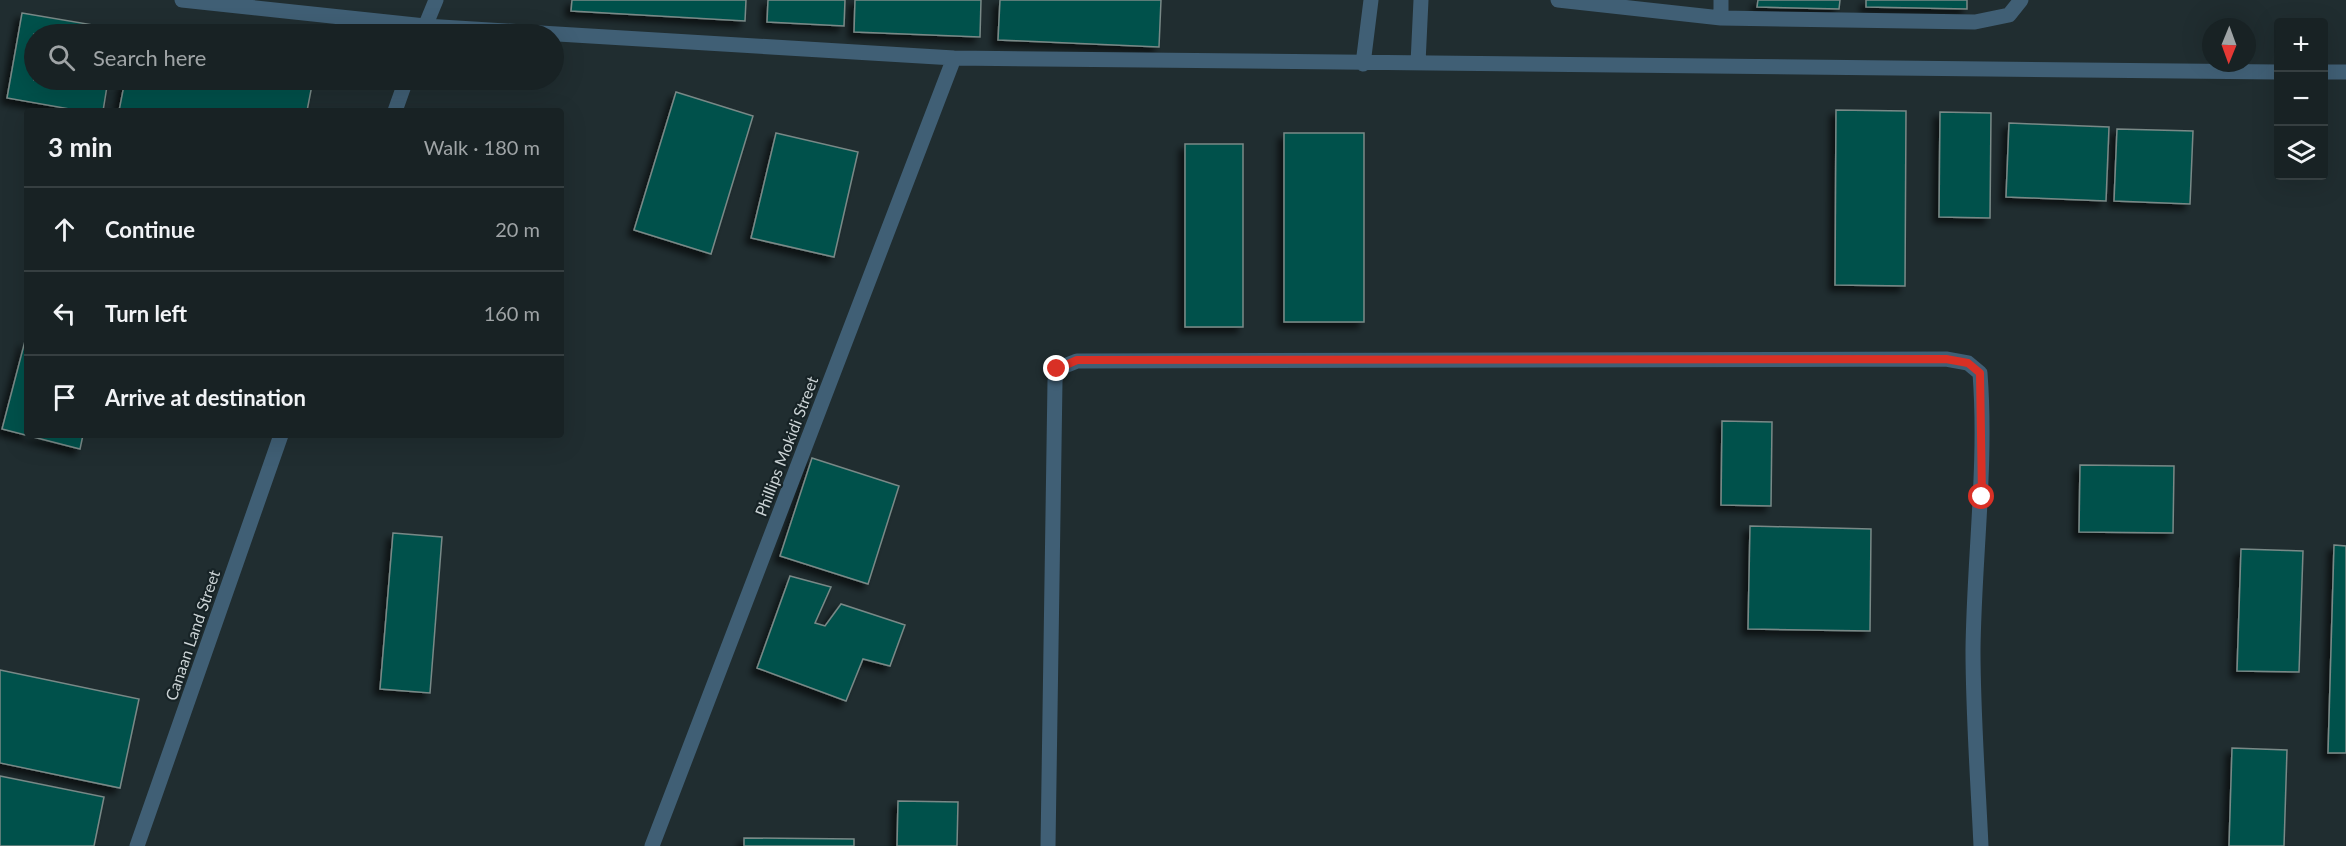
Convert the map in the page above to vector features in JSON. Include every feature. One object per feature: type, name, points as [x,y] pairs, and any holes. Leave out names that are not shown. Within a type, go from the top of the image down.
[{"type":"street","points":[[182,0],[375,24]]},
{"type":"street","points":[[426,24],[436,0]]},
{"type":"street","points":[[1363,64],[1371,0]]},
{"type":"street","points":[[1418,63],[1421,0]]},
{"type":"street","points":[[1558,0],[1721,18],[1975,22],[2009,15],[2021,0]]},
{"type":"street","points":[[1721,0],[1721,18]]},
{"type":"street","points":[[564,37],[954,58],[2274,72]]},
{"type":"street","name":"Phillips Mokidi Street","points":[[652,846],[954,58]]},
{"type":"street","points":[[2328,72],[2346,72]]},
{"type":"street","points":[[396,108],[402,90]]},
{"type":"street","points":[[1048,846],[1054,381],[1057,369],[1077,360],[1946,359],[1968,363],[1980,373],[1982,393],[1982,497],[1973,650],[1981,846]]},
{"type":"street","name":"Canaan Land Street","points":[[137,846],[280,438]]},
{"type":"building","points":[[572,0],[746,0],[745,21],[571,11]]},
{"type":"building","points":[[768,0],[845,0],[844,26],[767,22]]},
{"type":"building","points":[[855,0],[981,0],[980,37],[854,32]]},
{"type":"building","points":[[1000,0],[1161,0],[1159,47],[998,40]]},
{"type":"building","points":[[1758,0],[1840,0],[1839,9],[1757,7]]},
{"type":"building","points":[[1866,0],[1967,0],[1967,9],[1866,7]]},
{"type":"building","points":[[22,13],[87,24],[24,24],[24,90],[106,90],[103,108],[64,108],[7,98]]},
{"type":"building","points":[[123,90],[311,90],[308,108],[120,108]]},
{"type":"building","points":[[676,92],[753,116],[711,254],[634,230]]},
{"type":"building","points":[[1836,110],[1906,111],[1905,286],[1835,285]]},
{"type":"building","points":[[1940,112],[1991,113],[1990,218],[1939,217]]},
{"type":"building","points":[[2009,123],[2109,127],[2106,201],[2006,197]]},
{"type":"building","points":[[2117,129],[2193,131],[2190,204],[2114,201]]},
{"type":"building","points":[[776,133],[858,152],[834,257],[751,238]]},
{"type":"building","points":[[1284,133],[1364,133],[1364,322],[1284,322]]},
{"type":"building","points":[[1185,144],[1243,144],[1243,327],[1185,327]]},
{"type":"building","points":[[24,345],[24,435],[2,429]]},
{"type":"building","points":[[1722,421],[1772,422],[1771,506],[1721,505]]},
{"type":"building","points":[[37,438],[82,438],[80,449]]},
{"type":"building","points":[[812,458],[899,486],[868,584],[780,556]]},
{"type":"building","points":[[2080,465],[2174,466],[2173,533],[2079,532]]},
{"type":"building","points":[[1750,526],[1871,529],[1870,631],[1748,629]]},
{"type":"building","points":[[393,533],[442,537],[430,693],[380,689]]},
{"type":"building","points":[[2334,545],[2346,546],[2346,753],[2328,753]]},
{"type":"building","points":[[2241,549],[2303,551],[2299,672],[2237,671]]},
{"type":"building","points":[[790,576],[831,587],[815,623],[825,626],[841,604],[905,625],[890,666],[863,659],[846,701],[757,668]]},
{"type":"building","points":[[0,670],[139,699],[120,788],[0,763]]},
{"type":"building","points":[[2232,748],[2287,750],[2284,846],[2229,846]]},
{"type":"building","points":[[0,776],[104,797],[94,846],[0,846]]},
{"type":"building","points":[[898,801],[958,802],[957,846],[897,846]]},
{"type":"building","points":[[744,838],[854,839],[854,846],[744,846]]},
{"type":"route","points":[[1057,369],[1077,360],[1946,359],[1968,363],[1980,373],[1982,497]]}]
